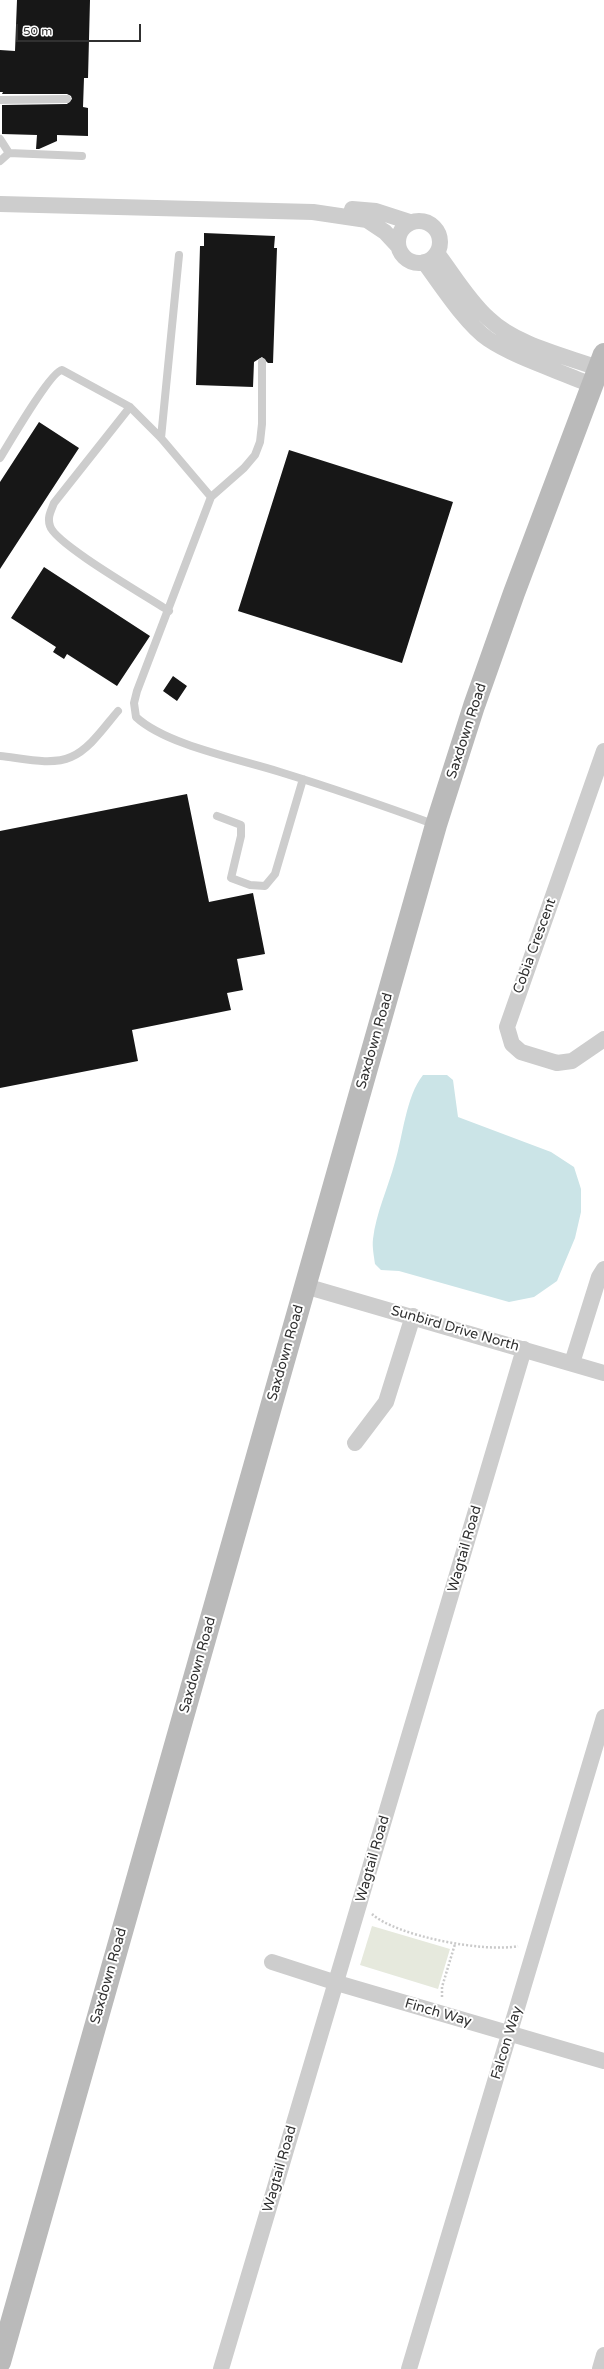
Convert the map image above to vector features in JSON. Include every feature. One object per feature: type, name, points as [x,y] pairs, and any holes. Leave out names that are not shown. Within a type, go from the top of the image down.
[{"type":"street","points":[[0,204],[313,212],[367,220],[385,232],[408,260],[424,262],[437,253],[440,245],[439,236],[435,228],[428,222],[419,220],[410,222],[376,211],[334,208],[313,212]]},
{"type":"street","points":[[398,246],[400,232],[410,222]]},
{"type":"street","points":[[437,253],[476,304],[500,329],[522,340],[598,369]]},
{"type":"street","points":[[424,262],[475,328],[488,339],[504,348],[598,369]]},
{"type":"street","name":"Saxdown Road","points":[[0,2362],[436,825],[474,706],[514,593],[598,369]]},
{"type":"street","name":"Cobia Crescent","points":[[604,750],[507,1027],[512,1044],[521,1052],[557,1063],[572,1061],[604,1039]]},
{"type":"street","points":[[572,1363],[599,1278],[604,1269]]},
{"type":"street","name":"Sunbird Drive North","points":[[305,1286],[413,1316],[604,1373]]},
{"type":"street","points":[[355,1443],[386,1402],[413,1316]]},
{"type":"street","name":"Wagtail Road","points":[[221,2369],[337,1983],[524,1349]]},
{"type":"street","name":"Falcon Way","points":[[409,2369],[604,1717]]},
{"type":"street","name":"Finch Way","points":[[272,1962],[337,1983],[604,2061]]},
{"type":"lane","points":[[0,100],[67,99]]},
{"type":"lane","points":[[0,139],[9,154]]},
{"type":"lane","points":[[0,161],[9,154],[82,156]]},
{"type":"lane","points":[[161,438],[179,255]]},
{"type":"lane","points":[[262,362],[262,424],[260,442],[255,455],[211,497],[169,611],[137,691],[134,711],[136,717],[156,732],[185,743],[303,779],[436,825]]},
{"type":"lane","points":[[0,458],[25,418],[59,370],[69,372],[130,407],[161,438],[211,497]]},
{"type":"lane","points":[[130,407],[54,503],[49,517],[50,527],[55,535],[72,549],[169,611]]},
{"type":"lane","points":[[0,756],[37,760],[71,758],[90,743],[118,711]]},
{"type":"lane","points":[[217,816],[241,824],[241,836],[231,878],[250,885],[265,886],[274,874],[303,779]]},
{"type":"path","points":[[359,1908],[371,1913],[382,1923],[455,1944],[484,1948],[526,1944],[536,1947]]},
{"type":"path","points":[[440,2013],[443,2002],[442,1987],[455,1944]]},
{"type":"shaded area","points":[[372,1926],[450,1949],[438,1989],[360,1965]]},
{"type":"water","points":[[423,1075],[447,1075],[453,1080],[458,1117],[551,1152],[574,1167],[581,1189],[581,1212],[575,1238],[557,1281],[534,1297],[509,1302],[399,1271],[381,1270],[375,1264],[373,1242],[379,1210],[398,1152],[409,1105],[417,1084]]},
{"type":"building","points":[[17,0],[90,0],[88,78],[84,78],[83,107],[88,108],[88,136],[57,135],[57,141],[36,149],[37,135],[2,134],[2,105],[67,104],[72,99],[71,96],[67,94],[2,94],[3,92],[0,92],[0,50],[15,51]]},
{"type":"building","points":[[204,233],[275,236],[274,248],[277,248],[273,363],[268,363],[262,357],[254,362],[253,387],[196,385],[200,246],[204,246]]},
{"type":"building","points":[[39,422],[79,448],[0,569],[0,482]]},
{"type":"building","points":[[289,450],[453,502],[402,663],[238,611]]},
{"type":"building","points":[[44,567],[150,636],[117,686],[67,654],[64,659],[53,652],[56,647],[11,618]]},
{"type":"building","points":[[173,676],[187,686],[177,701],[163,691]]},
{"type":"building","points":[[187,794],[209,902],[253,893],[265,954],[237,959],[243,990],[227,993],[231,1010],[132,1030],[138,1061],[0,1088],[0,831]]}]
